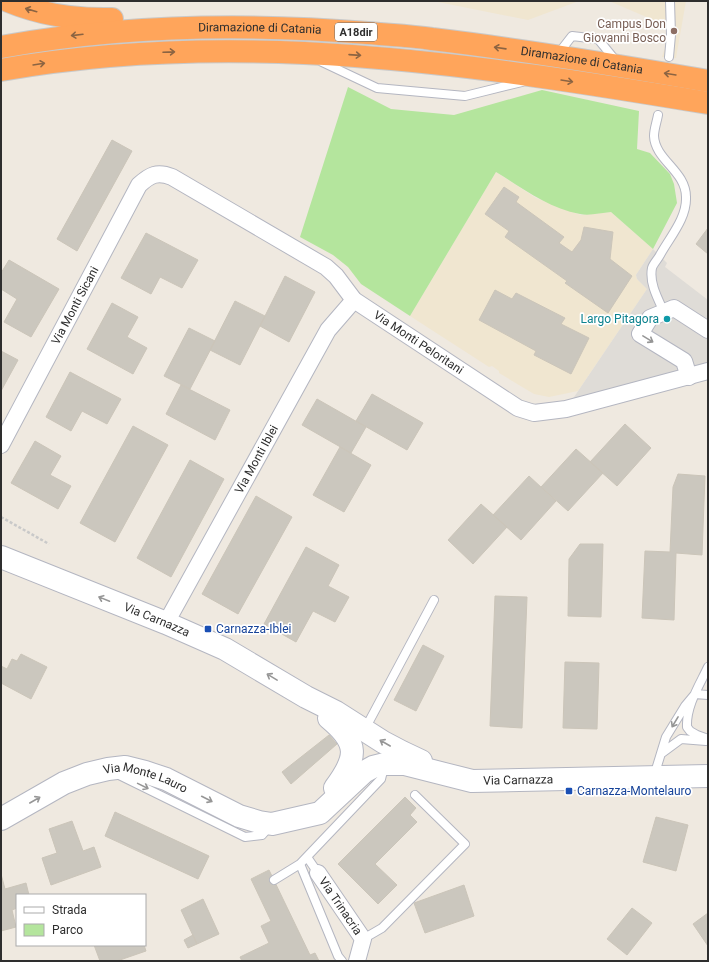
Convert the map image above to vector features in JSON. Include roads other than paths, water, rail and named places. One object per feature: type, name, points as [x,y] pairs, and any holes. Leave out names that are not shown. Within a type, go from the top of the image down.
[{"type":"highway","points":[[8,1],[26,9],[48,15],[91,20],[199,15],[311,17],[431,39]]},
{"type":"highway","name":"Diramazione di Catania","points":[[1,47],[39,40],[93,33],[153,29],[214,27],[329,30],[431,39],[557,56],[708,80]]},
{"type":"highway","name":"Diramazione di Catania","points":[[1,70],[101,56],[155,52],[222,50],[301,52],[394,58],[544,77],[708,103]]},
{"type":"main road","name":"Via Carnazza","points":[[1,557],[166,623],[225,649],[306,697]]},
{"type":"main road","points":[[306,697],[336,712],[402,752],[472,782]]},
{"type":"main road","points":[[294,819],[317,804],[334,789],[350,766],[352,756],[348,737],[342,729],[306,697]]},
{"type":"main road","name":"Via Monte Lauro","points":[[1,819],[64,783],[87,774],[125,767],[166,778],[240,816],[259,822],[272,824],[320,813],[364,772],[373,767],[385,764],[405,764],[472,782]]},
{"type":"main road","name":"Via Carnazza","points":[[472,782],[708,776]]},
{"type":"street","name":"Via Monti Peloritani","points":[[156,174],[164,174],[172,177],[326,267],[336,276],[354,300],[518,408],[534,413],[566,409],[708,371]]},
{"type":"street","name":"Via Monti Sicani","points":[[1,445],[138,185],[146,178],[156,174]]},
{"type":"street","name":"Via Monti Iblei","points":[[166,623],[328,330],[354,300]]},
{"type":"street","points":[[689,377],[684,361],[640,334],[650,318],[674,308],[708,330]]},
{"type":"street","name":"Via Trinacria","points":[[318,873],[364,939],[357,961]]},
{"type":"lane","points":[[669,57],[672,35],[670,1]]},
{"type":"lane","points":[[301,52],[377,88],[465,96],[544,77]]},
{"type":"lane","points":[[658,115],[654,132],[656,146],[680,175],[686,196],[685,209],[679,223],[652,268],[652,283],[664,312]]},
{"type":"lane","points":[[364,730],[434,600]]},
{"type":"lane","points":[[708,667],[688,711],[687,727],[690,731],[708,740]]},
{"type":"lane","points":[[695,694],[708,695]]},
{"type":"lane","points":[[653,777],[666,737],[685,706],[695,694]]},
{"type":"lane","points":[[662,753],[681,739],[708,740]]},
{"type":"lane","points":[[274,880],[300,864],[307,857],[381,779],[385,764]]},
{"type":"lane","points":[[364,939],[382,928],[466,844],[415,795]]},
{"type":"lane","points":[[307,857],[318,873]]},
{"type":"lane","points":[[300,864],[338,956],[342,961]]},
{"type":"place","name":"Campus Don Giovanni Bosco","points":[[674,31]]},
{"type":"place","name":"Largo Pitagora","points":[[667,319]]},
{"type":"place","name":"Carnazza-Iblei","points":[[208,629]]},
{"type":"place","name":"Carnazza-Montelauro","points":[[569,791]]}]
